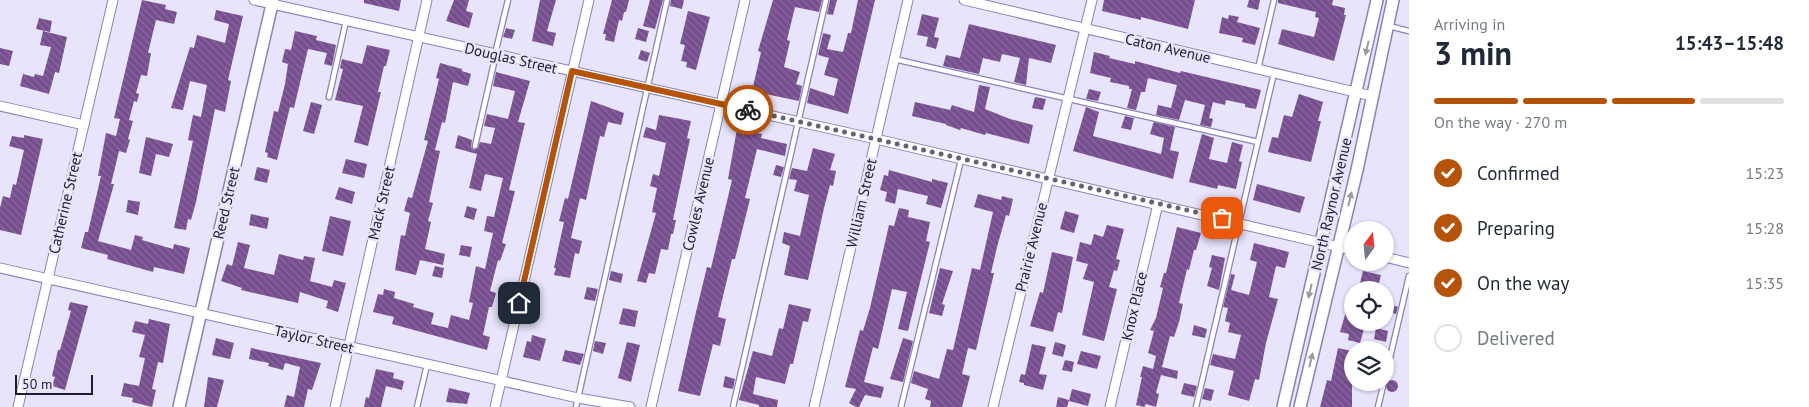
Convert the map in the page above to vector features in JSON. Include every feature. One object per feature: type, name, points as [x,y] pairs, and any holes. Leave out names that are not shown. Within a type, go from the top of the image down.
[{"type":"main road","name":"North Raynor Avenue","points":[[1283,407],[1377,0]]},
{"type":"main road","name":"North Raynor Avenue","points":[[1300,407],[1394,0]]},
{"type":"main road","name":"Reed Street","points":[[179,407],[273,2]]},
{"type":"street","name":"Catherine Street","points":[[18,407],[113,0]]},
{"type":"street","name":"Douglas Street","points":[[254,0],[273,2],[346,21],[876,139],[1344,248]]},
{"type":"street","name":"Mack Street","points":[[335,407],[427,0]]},
{"type":"street","points":[[495,407],[589,0]]},
{"type":"street","name":"Cowles Avenue","points":[[652,407],[745,0]]},
{"type":"street","name":"William Street","points":[[814,407],[908,0]]},
{"type":"street","name":"Caton Avenue","points":[[964,0],[1372,96]]},
{"type":"street","name":"Prairie Avenue","points":[[993,407],[1092,0]]},
{"type":"street","points":[[0,106],[84,125]]},
{"type":"street","name":"Knox Place","points":[[1110,407],[1158,204]]},
{"type":"street","points":[[1394,259],[1409,263]]},
{"type":"street","name":"Taylor Street","points":[[0,268],[501,380],[577,402],[630,407]]},
{"type":"lane","points":[[475,146],[508,0]]},
{"type":"lane","points":[[577,402],[667,0]]},
{"type":"lane","points":[[732,407],[826,0]]},
{"type":"lane","points":[[1258,69],[1274,0]]},
{"type":"lane","points":[[329,97],[346,21]]},
{"type":"lane","points":[[1387,26],[1409,31]]},
{"type":"lane","points":[[894,59],[1258,142]]},
{"type":"lane","points":[[1196,407],[1274,73]]},
{"type":"lane","points":[[901,407],[961,160]]},
{"type":"lane","points":[[1394,342],[1409,276]]},
{"type":"lane","points":[[417,407],[427,364]]},
{"type":"lane","points":[[1378,407],[1382,391]]},
{"type":"building","points":[[142,0],[166,5],[165,9],[177,12],[174,24],[156,20],[148,53],[151,53],[147,76],[141,75],[136,93],[139,94],[137,102],[134,101],[129,120],[133,121],[128,139],[130,140],[126,153],[119,151],[111,184],[114,184],[98,241],[131,250],[135,235],[143,237],[142,240],[173,249],[174,244],[190,248],[184,274],[154,267],[153,272],[107,259],[108,255],[81,248],[85,232],[88,232],[101,176],[98,176],[106,133],[116,136],[120,119],[114,118]]},
{"type":"building","points":[[364,0],[401,0],[399,11],[364,3]]},
{"type":"building","points":[[454,0],[469,0],[466,11],[473,13],[469,28],[446,21]]},
{"type":"building","points":[[540,0],[556,0],[547,31],[556,33],[553,46],[532,41]]},
{"type":"building","points":[[612,0],[629,0],[622,21],[619,20],[614,42],[605,40],[606,34],[603,34]]},
{"type":"building","points":[[650,0],[663,0],[655,29],[643,26]]},
{"type":"building","points":[[671,0],[684,0],[682,9],[670,6]]},
{"type":"building","points":[[773,0],[822,0],[819,12],[795,7],[787,40],[790,41],[784,67],[800,72],[796,84],[802,86],[799,101],[752,91],[761,52],[758,51]]},
{"type":"building","points":[[830,0],[837,0],[833,15],[827,14]]},
{"type":"building","points":[[858,0],[875,0],[848,114],[807,103],[810,88],[834,96],[838,79],[824,75],[829,58],[818,55],[823,33],[831,35],[827,49],[843,52],[848,33],[851,33]]},
{"type":"building","points":[[1104,0],[1195,0],[1188,29],[1141,17],[1141,20],[1102,11]]},
{"type":"building","points":[[1249,0],[1260,0],[1258,10],[1247,7]]},
{"type":"building","points":[[1278,0],[1333,0],[1332,5],[1345,8],[1344,15],[1346,15],[1334,61],[1278,44],[1282,29],[1314,37],[1319,18],[1315,17],[1316,12],[1278,3]]},
{"type":"building","points":[[216,10],[243,16],[228,80],[231,81],[225,112],[215,109],[196,202],[191,220],[188,219],[186,230],[174,228],[193,141],[188,140],[193,115],[201,117],[207,85],[190,81],[183,110],[171,108],[190,47],[194,48],[197,35],[225,43],[229,24],[214,20]]},
{"type":"building","points":[[688,11],[710,17],[696,70],[686,67],[687,62],[681,61],[685,45],[680,44]]},
{"type":"building","points":[[922,14],[939,18],[934,37],[939,38],[936,49],[926,46],[928,37],[917,35]]},
{"type":"building","points":[[1229,15],[1239,17],[1237,22],[1260,28],[1255,45],[1242,42],[1243,38],[1219,33],[1222,17],[1228,19]]},
{"type":"building","points":[[39,18],[52,21],[50,32],[36,29]]},
{"type":"building","points":[[969,24],[1056,45],[1051,63],[1029,58],[1026,85],[1014,82],[1020,58],[1002,54],[1000,62],[983,58],[979,74],[943,66],[946,55],[960,58]]},
{"type":"building","points":[[506,28],[515,30],[512,39],[503,37]]},
{"type":"building","points":[[638,28],[649,31],[646,42],[635,39]]},
{"type":"building","points":[[43,31],[67,37],[59,73],[55,72],[49,94],[20,86],[23,74],[34,77],[35,74],[43,76],[51,47],[40,45]]},
{"type":"building","points":[[295,31],[317,36],[316,40],[336,45],[332,66],[324,64],[327,53],[308,49],[294,108],[290,107],[277,160],[267,157],[268,153],[265,152],[274,111],[278,112],[285,84],[288,64],[282,62],[285,49],[291,50]]},
{"type":"building","points":[[367,45],[390,50],[378,92],[381,92],[368,146],[354,142],[363,106],[335,100],[343,69],[340,68],[342,59],[362,64]]},
{"type":"building","points":[[0,48],[13,51],[9,66],[0,64]]},
{"type":"building","points":[[641,50],[650,53],[647,62],[638,59]]},
{"type":"building","points":[[1094,52],[1110,56],[1109,58],[1135,64],[1135,61],[1180,73],[1181,71],[1261,90],[1256,109],[1245,107],[1245,104],[1226,100],[1225,105],[1213,102],[1209,118],[1213,119],[1211,127],[1200,125],[1205,105],[1185,100],[1179,120],[1156,115],[1158,105],[1171,108],[1177,85],[1148,78],[1145,92],[1141,92],[1136,110],[1127,108],[1132,89],[1129,89],[1129,86],[1110,82],[1111,78],[1090,73]]},
{"type":"building","points":[[440,63],[462,69],[462,71],[471,74],[468,86],[453,82],[445,123],[442,122],[435,150],[440,151],[429,202],[433,203],[428,221],[431,222],[425,249],[445,254],[443,265],[420,260],[416,275],[395,270],[401,235],[405,236],[410,213],[404,211],[408,197],[412,198],[428,141],[424,140],[439,79],[436,78]]},
{"type":"building","points":[[496,72],[530,81],[518,122],[525,123],[509,190],[515,191],[502,243],[506,244],[500,261],[498,260],[490,291],[496,293],[492,307],[489,307],[483,335],[490,337],[487,350],[392,324],[394,317],[373,312],[378,294],[383,295],[384,289],[395,292],[394,298],[414,304],[413,307],[434,313],[431,324],[448,328],[451,315],[469,320],[473,303],[469,302],[476,266],[485,269],[493,233],[484,231],[487,216],[494,217],[503,178],[485,174],[481,191],[469,188],[477,154],[455,148],[458,135],[472,140],[471,147],[474,150],[478,148],[480,142],[491,144],[495,128],[484,126],[487,114],[508,119],[515,91],[493,86]]},
{"type":"building","points":[[979,85],[990,87],[985,109],[1010,119],[1033,125],[1029,144],[986,133],[985,135],[961,128],[960,130],[946,124],[912,116],[915,102],[950,110],[952,105],[974,112]]},
{"type":"building","points":[[1089,89],[1101,92],[1098,101],[1086,99]]},
{"type":"building","points":[[1299,94],[1323,102],[1318,121],[1321,121],[1311,162],[1268,152],[1272,137],[1278,138],[1284,115],[1292,117]]},
{"type":"building","points":[[1035,97],[1046,99],[1043,110],[1032,108]]},
{"type":"building","points":[[591,101],[624,113],[621,125],[608,122],[604,137],[600,136],[586,200],[580,198],[571,238],[582,241],[579,254],[575,253],[570,278],[554,275],[564,222],[559,221],[565,198],[568,199]]},
{"type":"building","points":[[311,102],[322,105],[314,134],[303,131]]},
{"type":"building","points":[[1086,107],[1099,112],[1093,136],[1161,154],[1164,138],[1150,134],[1154,122],[1175,127],[1170,150],[1179,152],[1173,179],[1073,151]]},
{"type":"building","points":[[659,115],[691,121],[687,138],[690,139],[673,220],[676,220],[673,234],[671,234],[668,250],[661,249],[655,274],[649,273],[646,283],[637,281],[656,213],[652,212],[657,188],[650,186],[653,174],[659,176],[666,143],[643,137],[646,127],[656,130]]},
{"type":"building","points":[[1125,116],[1134,118],[1131,130],[1121,128]]},
{"type":"building","points":[[737,129],[762,134],[761,138],[787,144],[785,156],[757,149],[745,198],[750,199],[735,259],[732,259],[718,317],[726,319],[720,346],[713,344],[700,396],[678,391],[707,267],[711,268],[732,180],[728,179]]},
{"type":"building","points":[[1202,134],[1214,138],[1209,159],[1227,163],[1232,142],[1243,145],[1239,161],[1242,162],[1236,189],[1218,185],[1217,189],[1189,182]]},
{"type":"building","points":[[24,135],[43,139],[21,235],[0,230],[0,208],[3,196],[10,198],[13,184],[16,185],[24,150],[9,146],[12,136],[24,138]]},
{"type":"building","points":[[146,137],[173,144],[169,157],[156,154],[151,176],[139,173]]},
{"type":"building","points":[[813,148],[835,154],[830,170],[836,171],[833,186],[830,185],[824,208],[808,280],[784,275],[790,246],[782,243],[784,232],[800,236],[809,195],[794,191],[797,180],[789,179],[792,168],[807,171]]},
{"type":"building","points":[[346,159],[367,164],[364,178],[342,173]]},
{"type":"building","points":[[776,165],[784,167],[781,177],[773,175]]},
{"type":"building","points":[[257,167],[270,170],[267,183],[254,180]]},
{"type":"building","points":[[889,170],[932,182],[932,179],[948,183],[941,208],[926,204],[928,196],[898,189],[895,204],[885,201],[887,192],[880,190],[884,175],[888,176]]},
{"type":"building","points":[[1257,184],[1305,197],[1300,213],[1253,200]]},
{"type":"building","points":[[339,187],[355,192],[352,204],[335,199]]},
{"type":"building","points":[[978,194],[1001,200],[1002,196],[1013,199],[1009,216],[1006,215],[997,247],[991,273],[994,273],[976,350],[968,348],[962,374],[970,376],[962,407],[930,407],[931,401],[925,399],[928,389],[911,383],[914,371],[939,379],[947,349],[953,350],[972,268],[980,270],[993,212],[974,207]]},
{"type":"building","points":[[128,200],[140,202],[138,215],[126,212]]},
{"type":"building","points":[[467,206],[477,209],[474,220],[464,217]]},
{"type":"building","points":[[899,208],[909,210],[908,217],[930,222],[926,241],[930,242],[908,331],[898,329],[907,292],[892,289],[878,349],[873,347],[864,382],[884,387],[881,398],[865,395],[859,407],[856,407],[849,403],[856,389],[845,387],[860,330],[863,331],[870,308],[889,225],[894,226]]},
{"type":"building","points":[[1065,211],[1079,215],[1074,233],[1060,229]]},
{"type":"building","points":[[251,214],[269,218],[267,229],[249,225]]},
{"type":"building","points":[[330,216],[351,221],[343,256],[322,251]]},
{"type":"building","points":[[1107,225],[1124,229],[1116,259],[1120,260],[1117,271],[1114,270],[1109,287],[1117,289],[1104,341],[1082,335],[1094,282],[1083,279],[1088,264],[1076,261],[1080,242],[1091,245],[1094,234],[1103,237]]},
{"type":"building","points":[[1177,227],[1201,233],[1189,270],[1187,269],[1179,303],[1183,304],[1179,322],[1174,337],[1170,336],[1162,367],[1178,371],[1177,379],[1161,375],[1156,393],[1159,394],[1156,407],[1146,404],[1144,407],[1136,405],[1142,377],[1140,377],[1143,366],[1153,369],[1156,356],[1148,353],[1154,331],[1150,330],[1156,318],[1163,288],[1160,287],[1164,273],[1166,273]]},
{"type":"building","points":[[238,242],[250,245],[244,268],[274,275],[279,254],[303,260],[304,256],[315,258],[310,281],[332,287],[334,280],[346,283],[338,312],[326,308],[328,301],[300,292],[298,303],[241,290],[242,288],[221,281],[227,264],[232,266]]},
{"type":"building","points":[[1254,243],[1289,252],[1285,268],[1276,266],[1269,297],[1278,299],[1266,343],[1259,380],[1255,379],[1249,401],[1228,395],[1234,371],[1210,365],[1213,354],[1235,359],[1241,335],[1228,332],[1230,323],[1225,321],[1228,308],[1223,307],[1231,274],[1235,275],[1231,290],[1249,295],[1257,262],[1250,260]]},
{"type":"building","points":[[461,245],[472,247],[470,257],[459,255]]},
{"type":"building","points":[[1052,252],[1073,257],[1062,313],[1058,312],[1053,332],[1030,326],[1040,292],[1043,293]]},
{"type":"building","points":[[1212,255],[1225,258],[1219,290],[1207,286],[1212,268],[1209,267]]},
{"type":"building","points":[[435,266],[444,268],[442,278],[432,276]]},
{"type":"building","points":[[940,268],[953,271],[942,304],[945,305],[942,316],[929,313]]},
{"type":"building","points":[[611,271],[623,274],[621,283],[609,280]]},
{"type":"building","points":[[1363,271],[1381,275],[1380,281],[1360,281]]},
{"type":"building","points":[[587,287],[598,289],[595,301],[584,299]]},
{"type":"building","points":[[70,302],[88,306],[65,390],[52,386],[55,377],[52,376],[58,350],[60,350],[71,311],[68,310]]},
{"type":"building","points":[[789,304],[811,309],[808,322],[803,321],[793,364],[790,364],[785,384],[756,377],[753,394],[778,400],[777,407],[759,407],[759,405],[739,400],[753,351],[772,356],[779,328],[783,329]]},
{"type":"building","points":[[1394,306],[1398,307],[1396,314],[1394,313]]},
{"type":"building","points":[[623,308],[638,311],[635,327],[619,324]]},
{"type":"building","points":[[1344,318],[1344,331],[1363,331],[1361,341],[1348,340],[1349,334],[1340,332]]},
{"type":"building","points":[[149,319],[170,324],[163,363],[158,362],[152,389],[156,390],[152,407],[132,402],[133,398],[121,396],[124,383],[139,386],[145,358],[139,357],[145,335],[132,332],[135,321],[148,324]]},
{"type":"building","points":[[1194,325],[1207,329],[1205,338],[1192,335]]},
{"type":"building","points":[[1375,331],[1388,331],[1386,341],[1374,339]]},
{"type":"building","points":[[532,335],[546,339],[540,361],[523,357],[527,341],[531,342]]},
{"type":"building","points":[[216,338],[234,343],[230,359],[212,355]]},
{"type":"building","points":[[903,338],[913,341],[903,382],[890,379]]},
{"type":"building","points":[[595,341],[606,343],[603,354],[593,351]]},
{"type":"building","points":[[627,342],[640,345],[631,382],[618,378]]},
{"type":"building","points":[[1055,342],[1066,345],[1063,357],[1052,354]]},
{"type":"building","points":[[1032,344],[1046,347],[1039,374],[1047,375],[1043,390],[1019,382],[1021,374],[1025,375]]},
{"type":"building","points":[[251,348],[321,363],[312,390],[308,389],[304,407],[284,407],[287,395],[294,397],[300,367],[285,363],[283,370],[268,366],[269,363],[249,359]]},
{"type":"building","points":[[1338,348],[1344,349],[1344,391],[1352,391],[1352,407],[1320,407],[1327,380],[1331,381]]},
{"type":"building","points":[[565,350],[584,354],[580,365],[562,361]]},
{"type":"building","points":[[1081,351],[1101,356],[1097,369],[1077,364]]},
{"type":"building","points":[[1065,360],[1074,362],[1072,372],[1062,370]]},
{"type":"building","points":[[376,369],[394,373],[393,378],[404,381],[402,390],[386,386],[381,407],[364,407],[366,397],[369,398]]},
{"type":"building","points":[[725,376],[735,379],[733,389],[723,387]]},
{"type":"building","points":[[208,377],[224,380],[217,407],[204,407]]},
{"type":"building","points":[[1394,380],[1398,384],[1398,388],[1394,392],[1389,391],[1394,391]]},
{"type":"building","points":[[1184,383],[1197,386],[1194,397],[1181,394]]},
{"type":"building","points":[[449,388],[470,393],[467,404],[446,402]]},
{"type":"building","points":[[1205,388],[1214,390],[1211,401],[1202,399]]},
{"type":"building","points":[[1072,389],[1091,394],[1088,406],[1069,401]]},
{"type":"building","points":[[1058,397],[1069,400],[1067,407],[1056,407]]},
{"type":"way so far","points":[[748,110],[1222,218]]},
{"type":"route","points":[[519,303],[572,71],[748,110]]}]
